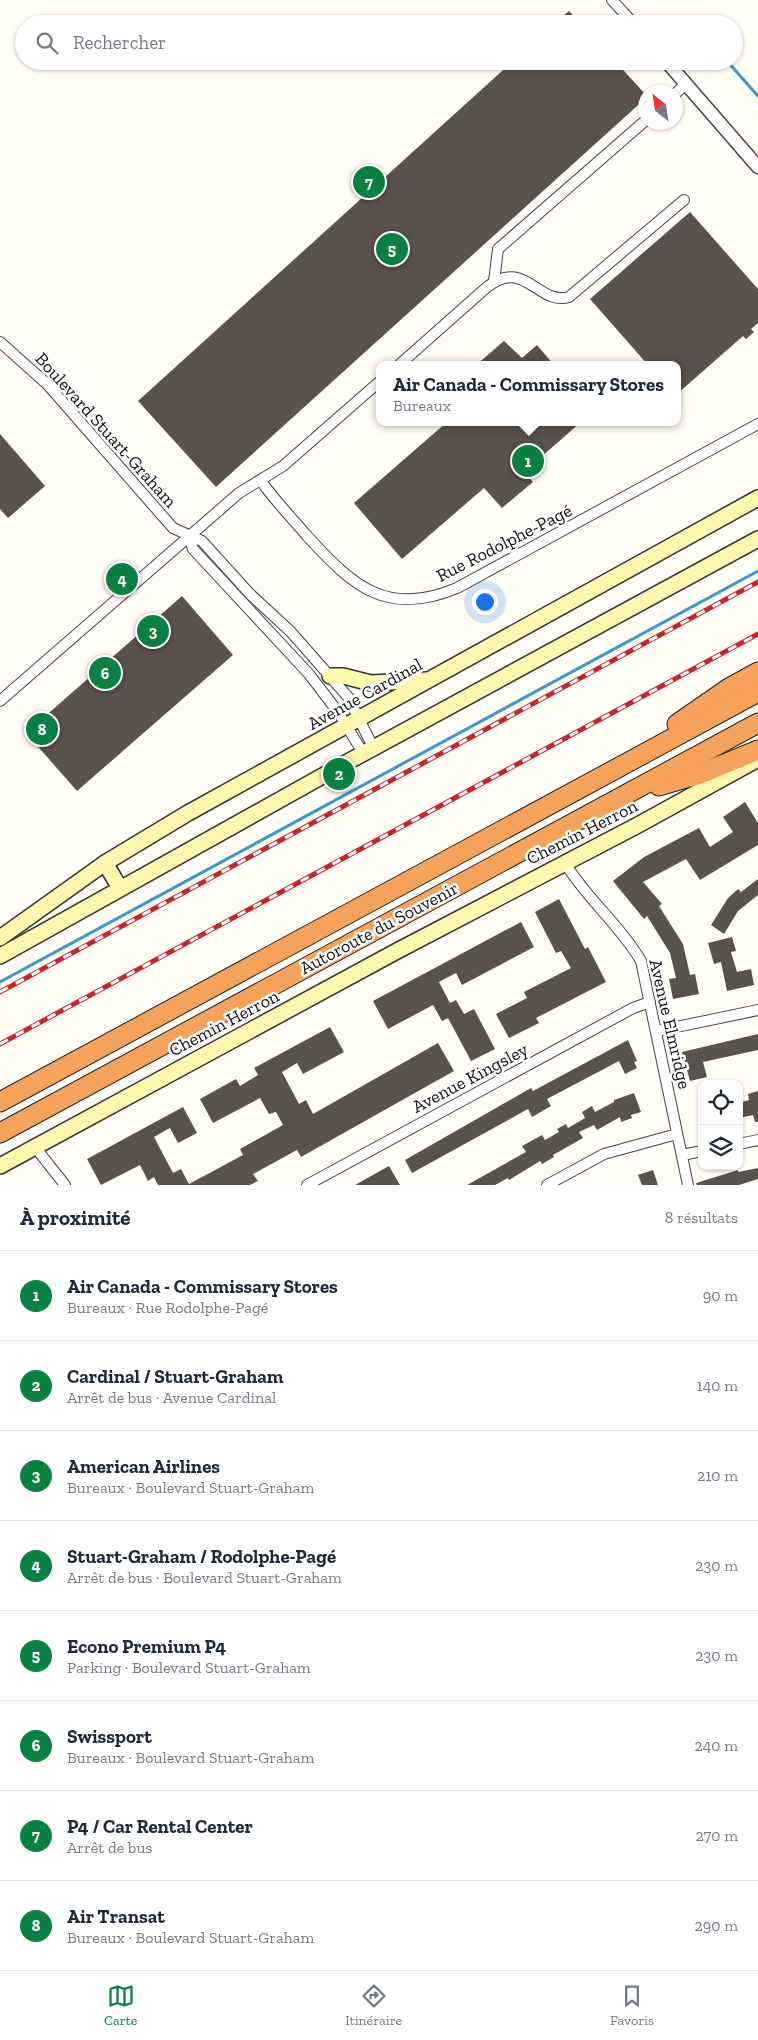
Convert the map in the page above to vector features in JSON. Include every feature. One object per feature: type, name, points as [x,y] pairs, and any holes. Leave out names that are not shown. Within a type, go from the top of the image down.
[{"type":"highway","points":[[594,781],[729,688],[758,672]]},
{"type":"highway","name":"Autoroute du Souvenir","points":[[0,1102],[758,692]]},
{"type":"highway","name":"Autoroute du Souvenir","points":[[0,1133],[758,723]]},
{"type":"highway","points":[[622,797],[700,774],[758,750]]},
{"type":"main road","name":"Avenue Cardinal","points":[[0,938],[105,862],[213,798],[758,498]]},
{"type":"main road","points":[[0,956],[368,750],[758,539]]},
{"type":"main road","points":[[330,676],[343,676],[371,683],[430,680]]},
{"type":"main road","name":"Chemin Herron","points":[[0,1166],[396,951],[758,759]]},
{"type":"main road","points":[[105,862],[120,888]]},
{"type":"street","points":[[612,0],[626,15]]},
{"type":"street","points":[[674,70],[758,167]]},
{"type":"street","points":[[683,87],[686,84]]},
{"type":"street","points":[[494,281],[498,249],[638,127]]},
{"type":"street","points":[[403,361],[494,281],[511,276],[528,282],[553,296],[569,297],[684,200]]},
{"type":"street","name":"Boulevard Stuart-Graham","points":[[0,342],[47,384],[173,528],[202,541],[250,594],[291,632],[351,702],[352,722]]},
{"type":"street","points":[[0,702],[189,536],[240,493],[283,466],[376,385]]},
{"type":"street","name":"Rue Rodolphe-Pagé","points":[[261,481],[277,502],[329,560],[349,578],[384,596],[415,600],[436,596],[457,588],[758,424]]},
{"type":"street","name":"Boulevard Stuart-Graham","points":[[189,536],[193,549],[352,722],[368,750]]},
{"type":"street","name":"Avenue Elmridge","points":[[565,863],[573,876],[636,953],[643,968],[688,1185]]},
{"type":"street","name":"Avenue Kingsley","points":[[307,1185],[633,1008],[650,1002]]},
{"type":"street","points":[[657,1031],[758,1010]]},
{"type":"street","points":[[547,1185],[604,1154],[677,1134]]},
{"type":"street","points":[[743,1143],[758,1140]]},
{"type":"street","points":[[35,1147],[66,1185]]},
{"type":"street","points":[[682,1155],[698,1152]]},
{"type":"building","points":[[569,11],[573,15],[564,15]]},
{"type":"building","points":[[503,70],[623,70],[638,86],[638,105],[216,487],[138,401]]},
{"type":"building","points":[[690,212],[758,289],[758,323],[751,329],[754,332],[746,339],[743,336],[681,390],[681,361],[644,361],[590,299]]},
{"type":"building","points":[[504,341],[522,358],[537,345],[551,361],[481,361]]},
{"type":"building","points":[[442,426],[576,426],[524,472],[533,482],[502,508],[484,488],[402,559],[354,503]]},
{"type":"building","points":[[0,434],[45,486],[8,518],[0,509]]},
{"type":"building","points":[[182,596],[233,655],[77,791],[26,733]]},
{"type":"building","points":[[745,802],[758,823],[758,845],[700,880],[686,859],[643,882],[662,904],[659,906],[683,944],[690,975],[695,974],[699,994],[673,999],[669,979],[676,978],[670,953],[647,916],[644,919],[613,881],[644,857],[699,828],[710,847],[733,832],[723,817]]},
{"type":"building","points":[[758,879],[758,895],[738,911],[724,934],[711,925],[728,898],[738,889],[741,892]]},
{"type":"building","points":[[559,899],[585,949],[588,947],[606,982],[536,1018],[539,1023],[509,1038],[496,1014],[527,998],[524,992],[571,968],[561,951],[556,953],[535,912]]},
{"type":"building","points":[[521,922],[534,947],[462,985],[456,973],[439,982],[450,1003],[456,1000],[464,1014],[474,1009],[495,1049],[471,1061],[448,1018],[442,1021],[433,1005],[388,1029],[373,1001]]},
{"type":"building","points":[[732,937],[736,951],[731,952],[737,972],[751,969],[754,985],[727,991],[721,962],[714,964],[708,943]]},
{"type":"building","points":[[330,1027],[344,1052],[303,1074],[297,1063],[282,1072],[299,1104],[306,1100],[313,1114],[438,1043],[454,1071],[301,1157],[297,1150],[253,1174],[258,1181],[250,1185],[158,1185],[154,1177],[148,1181],[140,1165],[101,1185],[87,1159],[183,1107],[197,1133],[178,1143],[170,1128],[154,1137],[173,1173],[181,1169],[189,1184],[243,1155],[240,1149],[283,1125],[276,1112],[269,1114],[260,1098],[213,1123],[200,1099],[236,1079],[240,1086],[258,1075],[254,1068]]},
{"type":"building","points":[[758,1034],[758,1050],[703,1062],[707,1077],[690,1081],[682,1052]]},
{"type":"building","points":[[628,1040],[637,1061],[634,1062],[637,1068],[625,1074],[619,1061],[547,1099],[551,1106],[532,1117],[528,1109],[412,1173],[405,1160],[531,1088],[533,1091]]},
{"type":"building","points":[[758,1091],[758,1122],[755,1122],[753,1115],[743,1117],[743,1102],[749,1100],[748,1094]]},
{"type":"building","points":[[634,1093],[641,1112],[631,1115],[632,1118],[621,1122],[620,1117],[597,1130],[594,1125],[579,1132],[583,1138],[553,1155],[554,1157],[542,1164],[540,1161],[509,1180],[508,1178],[495,1185],[467,1185],[526,1152],[522,1146],[542,1135],[545,1140],[559,1132],[557,1129],[566,1124],[568,1128],[585,1118],[582,1112],[592,1106],[595,1112],[614,1102],[614,1100]]},
{"type":"building","points":[[389,1166],[400,1185],[355,1185]]},
{"type":"building","points":[[758,1168],[758,1179],[739,1185],[697,1185],[696,1183],[738,1170],[738,1172]]},
{"type":"building","points":[[653,1170],[658,1185],[642,1185],[638,1175]]},
{"type":"waterway","points":[[735,70],[758,96]]},
{"type":"waterway","points":[[0,982],[758,571]]},
{"type":"railway","points":[[0,992],[758,582]]},
{"type":"railway","points":[[0,1044],[758,634]]},
{"type":"place","name":"P4 / Car Rental Center","points":[[369,182]]},
{"type":"place","name":"Econo Premium P4","points":[[392,249]]},
{"type":"place","name":"Air Canada - Commissary Stores","points":[[528,461]]},
{"type":"place","name":"Stuart-Graham / Rodolphe-Pagé","points":[[122,579]]},
{"type":"place","name":"American Airlines","points":[[153,631]]},
{"type":"place","name":"Swissport","points":[[105,673]]},
{"type":"place","name":"Air Transat","points":[[42,729]]},
{"type":"place","name":"Cardinal / Stuart-Graham","points":[[339,774]]}]
